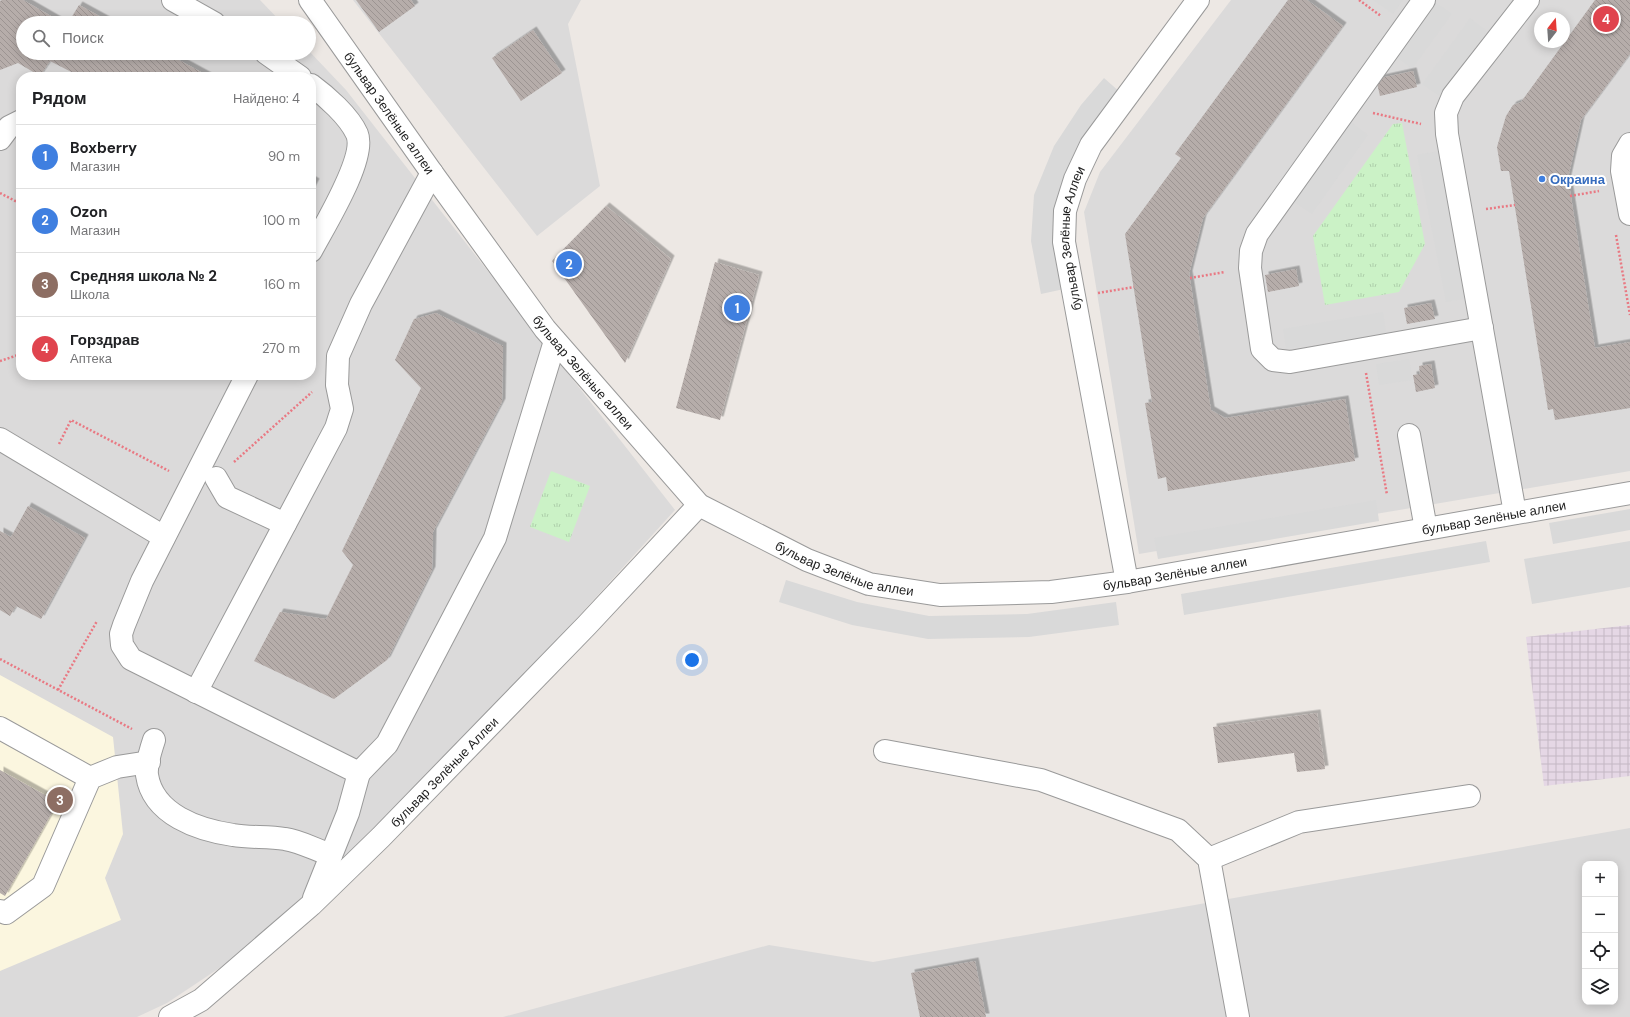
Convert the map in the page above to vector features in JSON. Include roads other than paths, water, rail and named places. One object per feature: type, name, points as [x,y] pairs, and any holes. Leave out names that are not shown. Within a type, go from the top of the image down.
[{"type":"street","points":[[173,0],[202,16]]},
{"type":"street","name":"бульвар Зелёные аллеи","points":[[310,0],[432,174],[545,329],[699,505],[807,560],[869,584],[940,595],[1050,592],[1127,582],[1630,493]]},
{"type":"street","name":"бульвар Зелёные Аллеи","points":[[1127,582],[1064,242],[1065,211],[1075,179],[1091,145],[1198,0]]},
{"type":"street","points":[[1424,0],[1257,234],[1250,251],[1250,268],[1262,349],[1273,360],[1290,362],[1482,328]]},
{"type":"street","points":[[1515,513],[1447,130],[1446,113],[1453,96],[1518,3]]},
{"type":"street","points":[[276,60],[293,72]]},
{"type":"street","points":[[316,89],[337,108],[358,135],[357,155],[349,182],[316,242]]},
{"type":"street","points":[[0,139],[9,127],[16,124]]},
{"type":"street","points":[[1623,221],[1625,187],[1622,171],[1623,156],[1630,144]]},
{"type":"street","points":[[196,692],[336,428],[342,409],[337,384],[338,356],[361,304],[432,174]]},
{"type":"street","points":[[311,905],[348,813],[359,773],[387,744],[495,538],[555,341]]},
{"type":"street","points":[[244,380],[142,581],[121,634],[122,645],[131,659],[359,773]]},
{"type":"street","points":[[1409,435],[1426,529]]},
{"type":"street","points":[[0,439],[164,537]]},
{"type":"street","points":[[216,478],[227,496],[285,524]]},
{"type":"street","name":"бульвар Зелёные Аллеи","points":[[170,1017],[201,1000],[311,905],[380,837],[570,642],[699,505]]},
{"type":"street","points":[[0,728],[90,778]]},
{"type":"street","points":[[154,740],[147,775],[155,798],[170,813],[198,827],[234,835],[286,839],[331,855]]},
{"type":"street","points":[[885,750],[1041,780],[1178,830],[1210,859],[1238,1017]]},
{"type":"street","points":[[0,911],[6,913],[43,886],[90,778],[117,767],[149,762]]},
{"type":"street","points":[[1210,859],[1299,822],[1469,796]]},
{"type":"place","name":"Горздрав","points":[[1606,19]]},
{"type":"place","name":"Окраина","points":[[1542,179]]},
{"type":"place","name":"Ozon","points":[[569,264]]},
{"type":"place","name":"Boxberry","points":[[737,308]]},
{"type":"place","name":"Средняя школа № 2","points":[[60,800]]}]
